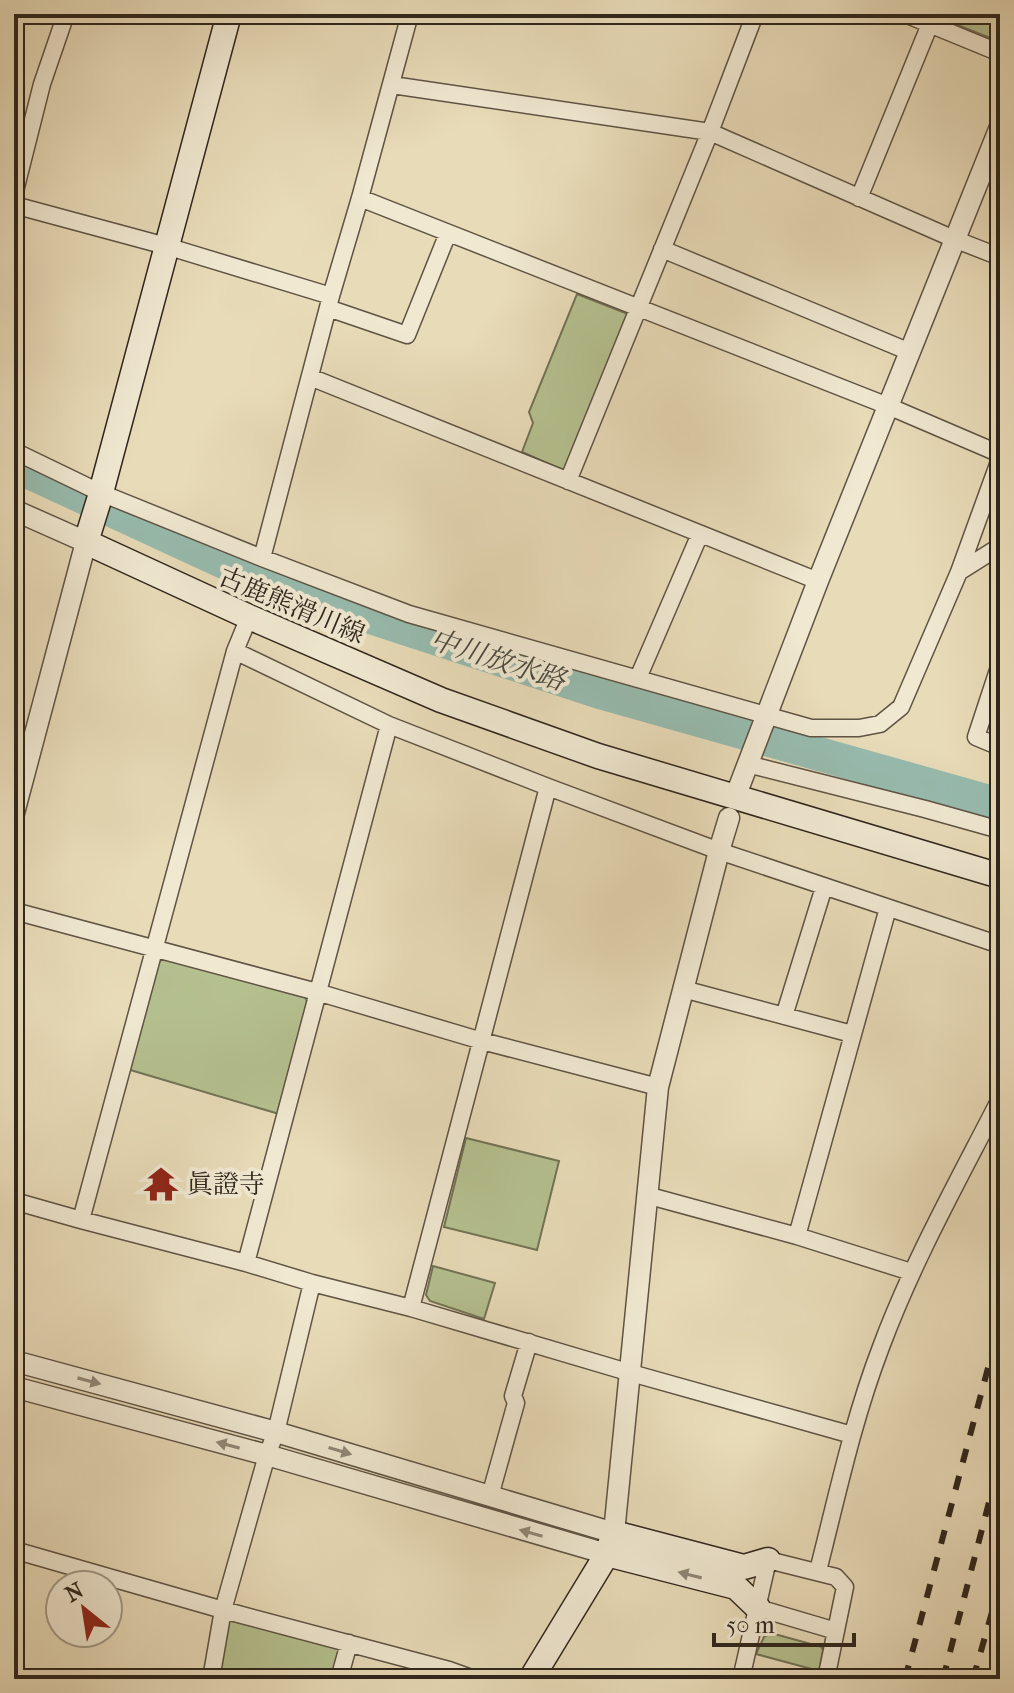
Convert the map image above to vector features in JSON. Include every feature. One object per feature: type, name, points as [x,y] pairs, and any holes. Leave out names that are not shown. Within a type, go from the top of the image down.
[{"type":"main road","points":[[88,535],[229,14]]},
{"type":"main road","name":"古鹿熊滑川線","points":[[88,535],[249,617],[441,700],[598,756],[1000,876]]},
{"type":"main road","points":[[610,1543],[744,1567],[768,1560]]},
{"type":"main road","points":[[610,1543],[736,1587],[758,1608]]},
{"type":"main road","points":[[531,1679],[610,1543]]},
{"type":"street","points":[[14,195],[42,84],[66,14]]},
{"type":"street","points":[[262,558],[329,302],[410,14]]},
{"type":"street","points":[[568,481],[755,14]]},
{"type":"street","points":[[905,14],[1000,53]]},
{"type":"street","points":[[859,198],[930,24]]},
{"type":"street","points":[[392,85],[710,132],[1000,257]]},
{"type":"street","points":[[739,787],[1000,127]]},
{"type":"street","points":[[14,451],[100,496],[409,614],[811,728],[859,728],[880,724],[901,707],[959,572],[1000,456],[888,406],[360,198]]},
{"type":"street","points":[[14,205],[166,246],[329,302],[407,335],[448,233]]},
{"type":"street","points":[[662,249],[910,352]]},
{"type":"street","points":[[310,377],[818,581]]},
{"type":"street","points":[[14,510],[88,535],[14,813]]},
{"type":"street","points":[[638,678],[700,534]]},
{"type":"street","points":[[959,572],[1000,547]]},
{"type":"street","points":[[81,1220],[235,651],[249,617]]},
{"type":"street","points":[[235,651],[389,725],[548,787],[719,851],[1000,945]]},
{"type":"street","points":[[1000,664],[976,737],[1000,747]]},
{"type":"street","points":[[246,1263],[389,725]]},
{"type":"street","points":[[749,758],[1000,830]]},
{"type":"street","points":[[411,1308],[548,787]]},
{"type":"street","points":[[610,1543],[631,1373],[658,1087],[729,818]]},
{"type":"street","points":[[784,1016],[824,887]]},
{"type":"street","points":[[797,1236],[888,908]]},
{"type":"street","points":[[14,911],[658,1087]]},
{"type":"street","points":[[683,989],[852,1034]]},
{"type":"street","points":[[818,1571],[852,1435],[880,1349],[911,1272],[1000,1099]]},
{"type":"street","points":[[646,1195],[797,1236],[911,1272]]},
{"type":"street","points":[[14,1201],[411,1308],[852,1435]]},
{"type":"street","points":[[211,1679],[223,1610],[276,1432],[312,1283]]},
{"type":"street","points":[[490,1496],[529,1342]]},
{"type":"street","points":[[14,1361],[276,1432],[490,1496],[610,1543]]},
{"type":"street","points":[[14,1387],[610,1543]]},
{"type":"street","points":[[14,1550],[474,1679]]},
{"type":"street","points":[[741,1679],[768,1560],[836,1577],[845,1587],[826,1679]]},
{"type":"street","points":[[758,1608],[836,1631]]},
{"type":"street","points":[[339,1679],[349,1643]]},
{"type":"green space","points":[[930,14],[1000,14],[1000,42]]},
{"type":"green space","points":[[577,294],[628,314],[567,472],[522,452],[533,423],[529,412]]},
{"type":"green space","points":[[165,957],[304,995],[309,1005],[279,1114],[127,1069],[155,965]]},
{"type":"green space","points":[[466,1138],[559,1161],[537,1250],[444,1227]]},
{"type":"green space","points":[[433,1266],[495,1283],[484,1319],[430,1301],[426,1295]]},
{"type":"green space","points":[[223,1610],[346,1642],[336,1679],[211,1679]]},
{"type":"green space","points":[[771,1633],[822,1647],[819,1671],[756,1654],[764,1637]]},
{"type":"waterway","name":"中川放水路","points":[[14,465],[276,586],[603,693],[1000,805]]},
{"type":"railway","points":[[905,1679],[1000,1323]]},
{"type":"railway","points":[[943,1679],[1000,1460]]},
{"type":"railway","points":[[973,1679],[1000,1584]]},
{"type":"place","name":"眞證寺","points":[[161,1184]]}]
